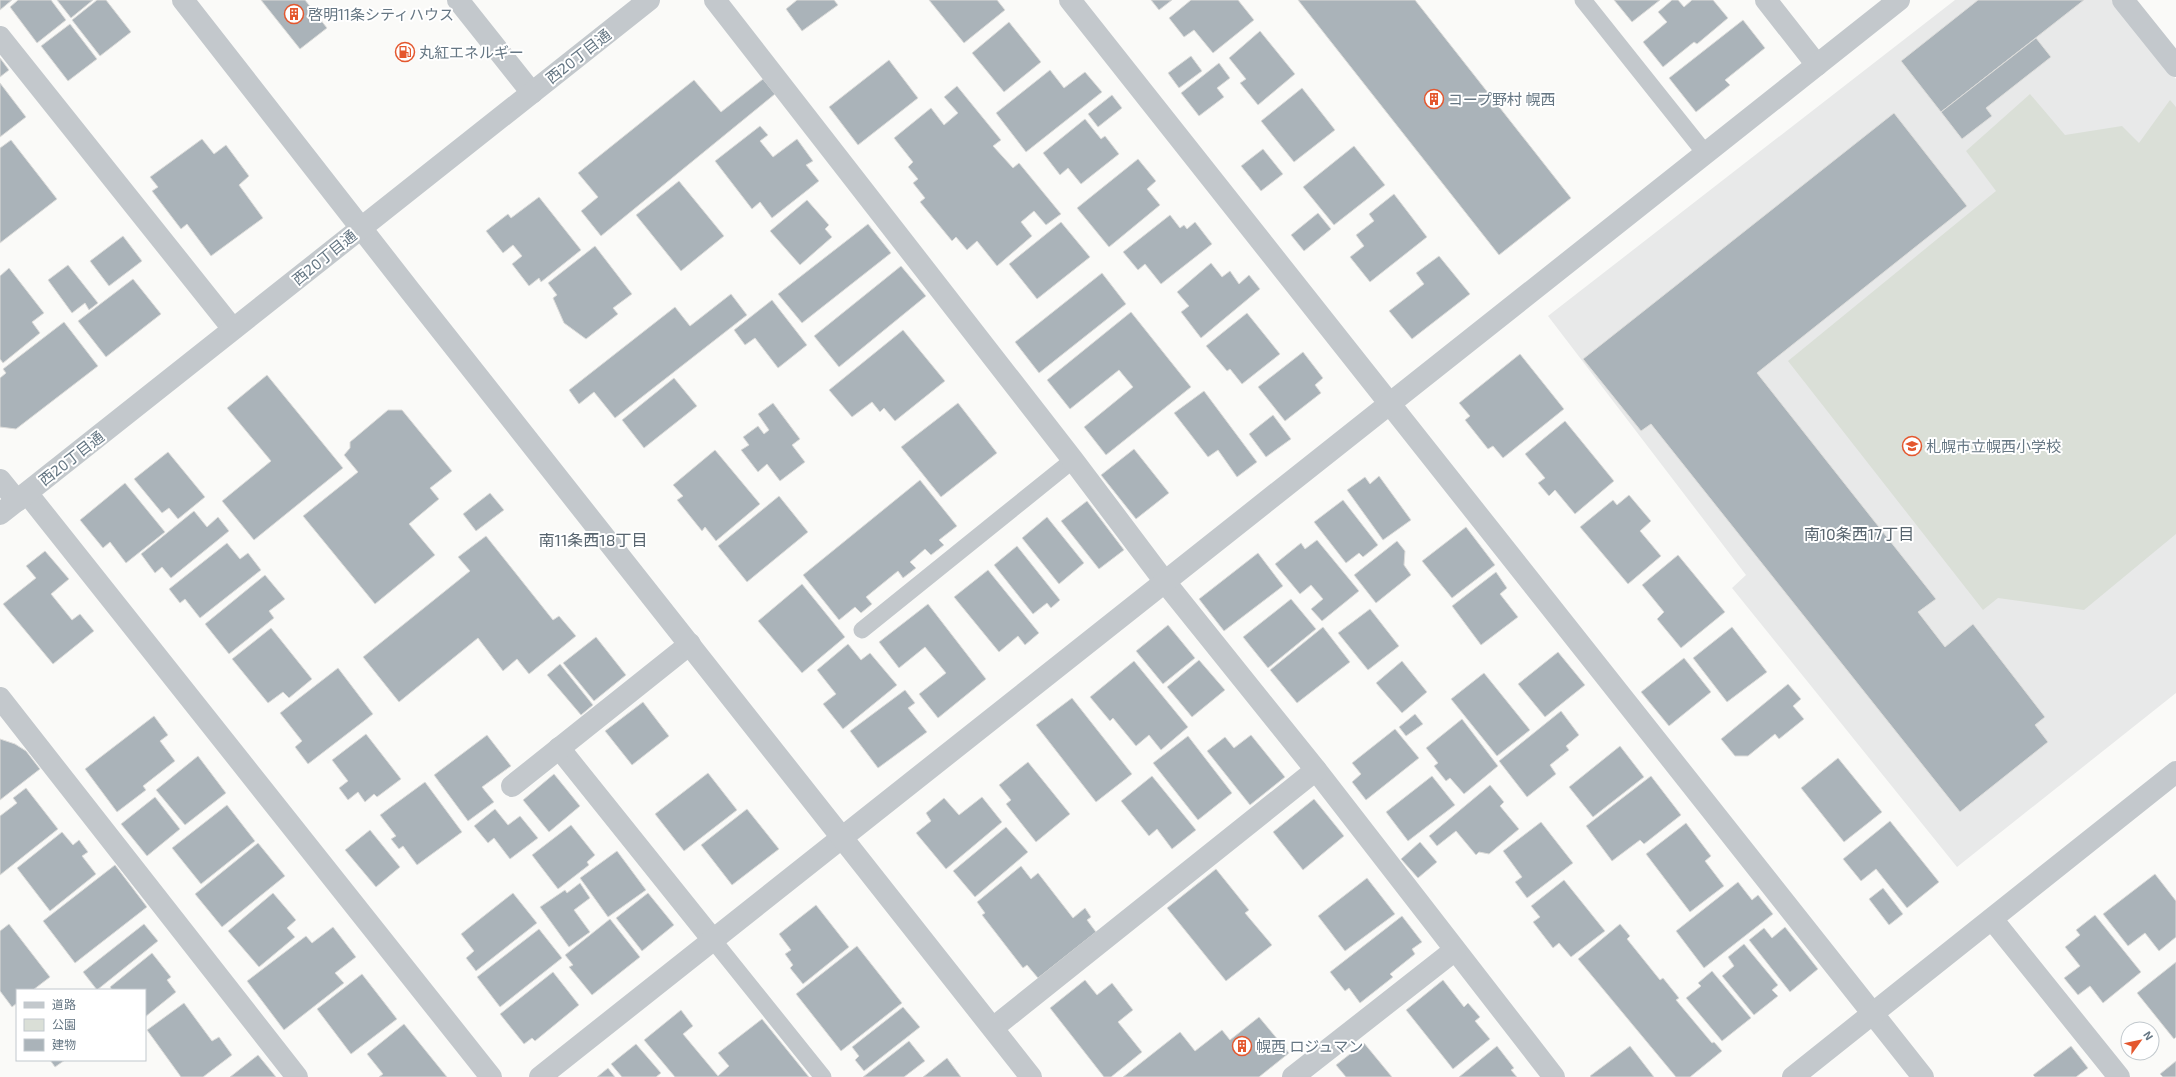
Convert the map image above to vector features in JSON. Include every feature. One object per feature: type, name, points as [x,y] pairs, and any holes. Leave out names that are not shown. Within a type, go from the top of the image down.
[{"type":"street","points":[[183,0],[361,228],[1032,1077]]},
{"type":"street","points":[[458,0],[532,93]]},
{"type":"street","name":"西20丁目通","points":[[0,514],[649,0]]},
{"type":"street","points":[[715,0],[1073,460],[1164,582],[1316,770],[1554,1077]]},
{"type":"street","points":[[1070,0],[1391,403],[1923,1077]]},
{"type":"street","points":[[1766,0],[1817,65]]},
{"type":"street","points":[[540,1077],[1899,0]]},
{"type":"street","points":[[2123,0],[2176,66]]},
{"type":"street","points":[[0,37],[233,329]]},
{"type":"street","points":[[0,480],[22,497],[491,1077]]},
{"type":"street","points":[[512,786],[690,644]]},
{"type":"street","points":[[0,698],[297,1077]]},
{"type":"street","points":[[559,748],[713,940]]},
{"type":"street","points":[[993,1028],[1316,770]]},
{"type":"street","points":[[1793,1077],[2176,772]]},
{"type":"street","points":[[1992,919],[2119,1077]]},
{"type":"street","points":[[1293,1077],[1455,950]]},
{"type":"lane","points":[[1583,0],[1705,153]]},
{"type":"lane","points":[[862,630],[1073,460]]},
{"type":"lane","points":[[713,940],[823,1077]]},
{"type":"shaded area","name":"札幌市立幌西小学校","points":[[1955,0],[2114,0],[2176,79],[2176,693],[1957,867],[1732,588],[1746,575],[1548,316]]},
{"type":"green space","points":[[2030,94],[2065,135],[2122,126],[2139,143],[2170,100],[2176,107],[2176,534],[2084,610],[1998,598],[1983,610],[1788,361],[1996,191],[1966,151]]},
{"type":"building","points":[[0,0],[12,0],[0,10]]},
{"type":"building","points":[[18,0],[51,0],[66,20],[37,43],[10,7]]},
{"type":"building","points":[[57,0],[93,0],[71,18]]},
{"type":"building","points":[[97,0],[106,0],[131,32],[100,56],[72,20]]},
{"type":"building","name":"啓明11条シティハウス","points":[[261,0],[305,0],[327,28],[300,49]]},
{"type":"building","points":[[797,0],[834,0],[838,5],[802,31],[786,9]]},
{"type":"building","points":[[929,0],[997,0],[1005,10],[964,43]]},
{"type":"building","points":[[1151,0],[1172,0],[1159,10]]},
{"type":"building","points":[[1191,0],[1238,0],[1254,20],[1213,53],[1194,30],[1184,37],[1169,18]]},
{"type":"building","name":"コープ野村 幌西","points":[[1298,0],[1415,0],[1571,198],[1499,255]]},
{"type":"building","points":[[1614,0],[1660,0],[1632,22]]},
{"type":"building","points":[[1672,0],[1678,0],[1684,7],[1692,0],[1713,0],[1728,18],[1697,44],[1694,42],[1663,67],[1643,42],[1667,22],[1658,12]]},
{"type":"building","points":[[1978,0],[2084,0],[1941,112],[1901,61]]},
{"type":"building","points":[[1743,20],[1765,48],[1725,80],[1730,85],[1696,112],[1669,78]]},
{"type":"building","points":[[1009,22],[1041,62],[1004,92],[972,53]]},
{"type":"building","points":[[70,24],[97,59],[68,81],[41,46]]},
{"type":"building","points":[[1260,31],[1295,74],[1258,105],[1240,83],[1246,79],[1229,58]]},
{"type":"building","points":[[2036,38],[2051,57],[1986,108],[1992,116],[1962,139],[1941,112]]},
{"type":"building","points":[[1191,56],[1202,71],[1179,88],[1168,73]]},
{"type":"building","points":[[0,58],[9,70],[0,77]]},
{"type":"building","points":[[889,60],[918,98],[858,145],[829,107]]},
{"type":"building","points":[[1219,63],[1230,78],[1217,88],[1224,97],[1199,116],[1181,93]]},
{"type":"building","points":[[1050,70],[1064,88],[1085,72],[1102,92],[1026,152],[996,113]]},
{"type":"building","points":[[763,79],[775,94],[601,236],[581,211],[598,197],[578,173],[694,80],[721,112]]},
{"type":"building","points":[[0,83],[26,117],[0,137]]},
{"type":"building","points":[[957,86],[1001,140],[993,146],[1013,168],[1019,163],[1061,214],[1046,225],[1034,211],[1021,222],[1032,236],[997,266],[977,241],[967,250],[956,237],[952,241],[920,202],[925,198],[913,183],[918,179],[908,167],[913,162],[894,138],[931,108],[944,125],[958,113],[944,97]]},
{"type":"building","points":[[1302,88],[1335,130],[1294,162],[1261,121]]},
{"type":"building","points":[[1112,95],[1122,108],[1098,127],[1088,114]]},
{"type":"building","points":[[1894,113],[1967,206],[1757,373],[1936,599],[1918,612],[1945,647],[1973,624],[2045,717],[2035,725],[2048,742],[1960,812],[1651,424],[1641,431],[1583,359]]},
{"type":"building","points":[[1085,119],[1101,139],[1105,136],[1119,154],[1081,184],[1068,168],[1060,175],[1043,153]]},
{"type":"building","points":[[760,126],[768,135],[760,141],[773,157],[797,139],[813,161],[806,165],[819,181],[772,218],[760,202],[752,209],[715,161]]},
{"type":"building","points":[[202,139],[214,154],[226,145],[249,176],[239,185],[263,218],[211,256],[187,224],[181,229],[152,191],[158,187],[150,177]]},
{"type":"building","points":[[11,140],[57,199],[0,243],[0,148]]},
{"type":"building","points":[[1354,146],[1385,185],[1334,225],[1303,187]]},
{"type":"building","points":[[1263,149],[1283,174],[1261,191],[1241,166]]},
{"type":"building","points":[[1138,159],[1156,181],[1147,189],[1160,205],[1109,247],[1077,208]]},
{"type":"building","points":[[679,181],[724,236],[681,271],[636,215]]},
{"type":"building","points":[[1394,194],[1427,237],[1370,282],[1350,257],[1364,246],[1356,235],[1374,221],[1369,214]]},
{"type":"building","points":[[539,197],[581,250],[541,282],[539,278],[529,286],[512,264],[522,256],[513,245],[503,253],[486,231],[508,214],[511,218]]},
{"type":"building","points":[[807,200],[829,225],[825,229],[832,237],[800,265],[770,231]]},
{"type":"building","points":[[1318,213],[1331,229],[1304,251],[1291,235]]},
{"type":"building","points":[[1170,215],[1180,228],[1184,225],[1187,229],[1195,222],[1212,244],[1161,284],[1145,264],[1138,270],[1123,252]]},
{"type":"building","points":[[1061,222],[1090,257],[1037,299],[1009,264]]},
{"type":"building","points":[[868,224],[891,253],[802,323],[778,294]]},
{"type":"building","points":[[123,236],[142,261],[109,286],[90,261]]},
{"type":"building","points":[[595,246],[632,294],[613,308],[618,314],[586,339],[564,323],[553,298],[557,295],[548,283]]},
{"type":"building","points":[[1439,256],[1470,294],[1412,339],[1389,311],[1424,284],[1416,273]]},
{"type":"building","points":[[1211,263],[1222,277],[1230,271],[1239,284],[1249,275],[1260,289],[1201,338],[1181,312],[1189,306],[1177,292]]},
{"type":"building","points":[[68,265],[98,303],[89,310],[85,303],[72,313],[48,280]]},
{"type":"building","points":[[901,266],[926,296],[839,367],[814,336]]},
{"type":"building","points":[[9,268],[44,313],[32,322],[40,333],[3,363],[0,359],[0,276]]},
{"type":"building","points":[[1102,273],[1126,304],[1039,373],[1015,342]]},
{"type":"building","points":[[133,279],[161,314],[106,357],[78,321]]},
{"type":"building","points":[[731,294],[747,315],[615,418],[594,392],[579,404],[569,390],[675,307],[690,326]]},
{"type":"building","points":[[772,300],[807,345],[778,368],[755,338],[745,345],[734,330]]},
{"type":"building","points":[[1131,312],[1191,387],[1106,455],[1084,427],[1133,387],[1119,370],[1070,409],[1047,380]]},
{"type":"building","points":[[1247,313],[1280,354],[1242,384],[1230,369],[1227,371],[1206,346]]},
{"type":"building","points":[[64,322],[98,366],[16,429],[0,427],[0,378],[6,373],[3,369]]},
{"type":"building","points":[[903,330],[945,381],[895,421],[884,408],[880,412],[872,402],[852,417],[829,390]]},
{"type":"building","points":[[1303,352],[1323,378],[1315,385],[1321,393],[1285,421],[1258,387]]},
{"type":"building","points":[[1520,354],[1564,409],[1503,458],[1493,446],[1488,449],[1465,420],[1470,416],[1459,403]]},
{"type":"building","points":[[267,375],[343,468],[254,540],[222,501],[271,461],[227,408]]},
{"type":"building","points":[[674,378],[697,406],[644,448],[622,420]]},
{"type":"building","points":[[1204,391],[1257,462],[1237,477],[1218,450],[1208,457],[1174,413]]},
{"type":"building","points":[[773,403],[800,439],[792,445],[805,462],[780,481],[767,464],[758,472],[741,450],[749,445],[743,437],[758,426],[764,434],[769,430],[758,414]]},
{"type":"building","points":[[958,403],[997,453],[941,497],[901,447]]},
{"type":"building","points":[[388,410],[402,410],[452,471],[430,488],[439,499],[409,524],[435,555],[375,604],[303,516],[358,472],[344,455],[350,448],[350,442]]},
{"type":"building","points":[[1273,415],[1291,439],[1266,457],[1249,434]]},
{"type":"building","points":[[1565,421],[1614,481],[1575,514],[1555,490],[1549,496],[1538,483],[1545,478],[1525,454]]},
{"type":"building","points":[[1134,449],[1169,493],[1136,519],[1101,475]]},
{"type":"building","points":[[715,450],[760,504],[716,541],[705,527],[702,531],[677,500],[683,496],[673,485]]},
{"type":"building","points":[[168,452],[205,497],[178,519],[169,508],[162,513],[134,479]]},
{"type":"building","points":[[1379,476],[1411,520],[1383,540],[1347,490],[1365,477],[1370,484]]},
{"type":"building","points":[[920,480],[957,526],[939,540],[944,545],[931,555],[925,549],[910,562],[916,568],[903,578],[898,571],[866,597],[872,604],[861,613],[855,607],[839,620],[803,575]]},
{"type":"building","points":[[125,483],[165,532],[126,563],[110,542],[103,548],[80,520]]},
{"type":"building","points":[[490,493],[504,510],[476,531],[463,514]]},
{"type":"building","points":[[1629,495],[1651,521],[1640,531],[1661,556],[1628,584],[1580,527],[1613,500],[1617,505]]},
{"type":"building","points":[[779,496],[808,532],[747,582],[718,546]]},
{"type":"building","points":[[1343,500],[1378,545],[1363,557],[1359,553],[1346,563],[1314,522]]},
{"type":"building","points":[[1087,501],[1124,550],[1099,569],[1061,521]]},
{"type":"building","points":[[194,511],[207,527],[218,517],[229,531],[171,578],[162,567],[155,573],[141,554]]},
{"type":"building","points":[[1047,517],[1084,563],[1059,584],[1022,538]]},
{"type":"building","points":[[1466,527],[1495,565],[1452,598],[1422,561]]},
{"type":"building","points":[[486,536],[553,620],[559,616],[576,636],[529,674],[517,659],[503,671],[478,638],[399,702],[363,657],[470,571],[458,557]]},
{"type":"building","points":[[1317,540],[1359,591],[1322,621],[1311,609],[1323,599],[1311,585],[1300,594],[1275,564],[1301,543],[1305,549]]},
{"type":"building","points":[[1397,541],[1405,551],[1404,565],[1411,575],[1376,603],[1354,575]]},
{"type":"building","points":[[227,543],[240,559],[248,553],[261,570],[200,618],[185,599],[180,603],[169,589]]},
{"type":"building","points":[[1017,546],[1060,600],[1051,608],[1047,603],[1033,614],[994,565]]},
{"type":"building","points":[[45,551],[69,579],[51,594],[72,620],[80,614],[94,631],[53,664],[3,604],[36,578],[26,566]]},
{"type":"building","points":[[1258,553],[1283,586],[1224,631],[1199,599]]},
{"type":"building","points":[[1678,555],[1725,612],[1681,648],[1657,619],[1664,612],[1642,585]]},
{"type":"building","points":[[988,570],[1039,633],[1025,645],[1018,636],[999,652],[954,597]]},
{"type":"building","points":[[1496,572],[1507,588],[1500,594],[1518,617],[1481,645],[1452,606]]},
{"type":"building","points":[[265,575],[285,599],[269,611],[274,618],[229,654],[205,624]]},
{"type":"building","points":[[802,584],[845,637],[802,673],[758,621]]},
{"type":"building","points":[[1291,599],[1316,629],[1268,668],[1243,637]]},
{"type":"building","points":[[928,604],[986,679],[938,718],[919,694],[946,673],[925,647],[899,668],[879,642]]},
{"type":"building","points":[[1370,609],[1399,646],[1368,670],[1338,633]]},
{"type":"building","points":[[1168,625],[1195,658],[1163,684],[1136,651]]},
{"type":"building","points":[[1323,627],[1350,662],[1297,703],[1270,670]]},
{"type":"building","points":[[1732,627],[1767,672],[1727,702],[1693,658]]},
{"type":"building","points":[[271,628],[312,679],[289,698],[283,692],[268,703],[232,659]]},
{"type":"building","points":[[596,637],[626,675],[594,701],[563,663]]},
{"type":"building","points":[[848,644],[861,660],[870,653],[897,685],[843,729],[823,704],[836,694],[817,670]]},
{"type":"building","points":[[1558,652],[1585,685],[1545,717],[1518,684]]},
{"type":"building","points":[[1684,658],[1711,692],[1669,726],[1641,692]]},
{"type":"building","points":[[1199,660],[1225,690],[1192,717],[1167,687]]},
{"type":"building","points":[[1134,661],[1188,727],[1161,750],[1149,735],[1136,746],[1113,718],[1110,721],[1090,697]]},
{"type":"building","points":[[1402,661],[1427,692],[1402,713],[1376,683]]},
{"type":"building","points":[[560,664],[593,705],[581,715],[547,675]]},
{"type":"building","points":[[338,668],[373,714],[308,764],[295,747],[302,741],[280,713]]},
{"type":"building","points":[[1484,673],[1530,730],[1497,756],[1451,699]]},
{"type":"building","points":[[1788,684],[1801,699],[1793,706],[1804,719],[1779,739],[1775,734],[1748,756],[1735,756],[1721,739]]},
{"type":"building","points":[[905,690],[915,703],[908,708],[927,732],[878,768],[850,731]]},
{"type":"building","points":[[1072,698],[1132,774],[1096,802],[1036,725]]},
{"type":"building","points":[[643,702],[669,736],[632,765],[605,731]]},
{"type":"building","points":[[1561,711],[1579,735],[1566,746],[1569,750],[1550,765],[1556,774],[1527,797],[1499,761]]},
{"type":"building","points":[[1415,714],[1423,724],[1406,736],[1399,727]]},
{"type":"building","points":[[154,716],[168,735],[160,741],[175,761],[143,786],[146,790],[117,812],[85,769]]},
{"type":"building","points":[[1462,719],[1498,766],[1464,794],[1450,778],[1446,781],[1434,766],[1438,763],[1426,748]]},
{"type":"building","points":[[1395,729],[1419,758],[1366,800],[1352,782],[1361,774],[1352,763]]},
{"type":"building","points":[[366,734],[401,779],[377,797],[374,794],[365,802],[358,792],[348,800],[339,788],[348,781],[332,760]]},
{"type":"building","points":[[487,735],[511,766],[482,787],[494,802],[468,821],[434,775]]},
{"type":"building","points":[[1251,735],[1285,777],[1250,805],[1207,751],[1225,737],[1234,748]]},
{"type":"building","points":[[1188,736],[1232,793],[1198,820],[1153,763]]},
{"type":"building","points":[[0,739],[15,744],[26,751],[40,769],[0,800]]},
{"type":"building","points":[[1620,746],[1644,777],[1593,817],[1569,787]]},
{"type":"building","points":[[198,756],[226,793],[185,825],[156,790]]},
{"type":"building","points":[[1838,758],[1882,812],[1844,842],[1801,788]]},
{"type":"building","points":[[1028,762],[1070,814],[1036,842],[1006,804],[1011,800],[999,785]]},
{"type":"building","points":[[708,773],[737,810],[684,851],[655,814]]},
{"type":"building","points":[[554,774],[580,806],[549,832],[523,800]]},
{"type":"building","points":[[1152,776],[1196,830],[1172,849],[1157,829],[1149,836],[1121,801]]},
{"type":"building","points":[[1432,776],[1455,805],[1408,841],[1386,812]]},
{"type":"building","points":[[1651,776],[1681,815],[1644,844],[1640,840],[1612,861],[1586,826]]},
{"type":"building","points":[[425,782],[462,832],[417,865],[403,846],[399,849],[391,839],[396,836],[380,815]]},
{"type":"building","points":[[1490,785],[1504,802],[1500,806],[1519,829],[1489,854],[1479,852],[1476,855],[1456,831],[1437,846],[1429,836]]},
{"type":"building","points":[[26,788],[58,829],[0,875],[0,816],[17,803],[13,798]]},
{"type":"building","points":[[155,797],[180,829],[147,856],[121,824]]},
{"type":"building","points":[[982,797],[1002,822],[946,869],[916,833],[931,821],[926,813],[944,798],[959,815]]},
{"type":"building","points":[[1314,799],[1344,836],[1303,870],[1273,832]]},
{"type":"building","points":[[227,805],[255,841],[201,884],[172,848]]},
{"type":"building","points":[[495,809],[508,825],[520,816],[538,838],[510,859],[494,838],[488,843],[474,826]]},
{"type":"building","points":[[747,809],[779,849],[732,885],[701,845]]},
{"type":"building","points":[[1890,821],[1939,882],[1907,908],[1876,869],[1861,881],[1843,859]]},
{"type":"building","points":[[1541,822],[1573,863],[1527,898],[1515,882],[1522,877],[1503,851]]},
{"type":"building","points":[[1686,823],[1711,856],[1705,861],[1724,886],[1690,912],[1646,854]]},
{"type":"building","points":[[571,825],[595,855],[587,862],[589,865],[558,889],[532,855]]},
{"type":"building","points":[[1006,827],[1028,852],[975,897],[953,871]]},
{"type":"building","points":[[370,830],[400,867],[376,887],[345,850]]},
{"type":"building","points":[[62,832],[73,845],[79,840],[88,852],[82,856],[96,874],[50,911],[17,868]]},
{"type":"building","points":[[1420,842],[1437,862],[1418,878],[1401,859]]},
{"type":"building","points":[[258,843],[285,876],[222,927],[195,894]]},
{"type":"building","points":[[617,851],[646,890],[608,917],[580,878]]},
{"type":"building","points":[[115,865],[147,907],[75,963],[43,921]]},
{"type":"building","points":[[1021,866],[1031,879],[1038,873],[1073,918],[1085,908],[1091,917],[1087,920],[1096,932],[1038,978],[1027,965],[1023,968],[982,915],[985,913],[977,902]]},
{"type":"building","points":[[1216,869],[1249,910],[1245,913],[1272,945],[1226,981],[1167,908]]},
{"type":"building","points":[[2155,874],[2176,901],[2176,937],[2159,951],[2145,933],[2128,946],[2103,914]]},
{"type":"building","points":[[1367,878],[1395,914],[1345,951],[1318,916]]},
{"type":"building","points":[[1564,880],[1605,931],[1571,957],[1559,943],[1553,948],[1533,922],[1540,917],[1531,906]]},
{"type":"building","points":[[1738,882],[1752,900],[1758,895],[1773,914],[1704,968],[1676,931]]},
{"type":"building","points":[[580,883],[590,898],[574,910],[590,932],[569,947],[540,907],[565,890],[567,893]]},
{"type":"building","points":[[1883,888],[1903,914],[1889,925],[1869,899]]},
{"type":"building","points":[[273,893],[296,920],[287,928],[295,937],[259,967],[228,931]]},
{"type":"building","points":[[513,893],[537,923],[476,971],[466,958],[474,951],[461,934]]},
{"type":"building","points":[[648,893],[674,925],[642,951],[616,918]]},
{"type":"building","points":[[816,905],[849,947],[803,984],[790,968],[793,965],[785,954],[791,950],[779,934]]},
{"type":"building","points":[[2095,915],[2141,972],[2103,1003],[2090,986],[2078,995],[2064,978],[2080,966],[2065,947],[2080,935],[2076,930]]},
{"type":"building","points":[[1402,916],[1422,942],[1412,949],[1415,954],[1390,974],[1393,977],[1360,1003],[1349,988],[1345,991],[1330,972]]},
{"type":"building","points":[[610,919],[640,957],[592,995],[569,967],[573,965],[565,955]]},
{"type":"building","points":[[9,924],[50,977],[34,989],[16,989],[16,1004],[12,1007],[0,991],[0,931]]},
{"type":"building","points":[[144,924],[158,941],[98,989],[96,989],[83,972]]},
{"type":"building","points":[[1620,924],[1630,936],[1627,939],[1660,980],[1663,978],[1679,998],[1676,1000],[1712,1043],[1714,1042],[1722,1051],[1690,1077],[1676,1077],[1578,959]]},
{"type":"building","points":[[333,927],[356,957],[335,973],[344,983],[284,1030],[247,981],[306,936],[312,943]]},
{"type":"building","points":[[1785,927],[1818,969],[1790,992],[1749,940],[1764,928],[1772,938]]},
{"type":"building","points":[[539,929],[562,958],[500,1007],[477,977]]},
{"type":"building","points":[[1744,944],[1778,985],[1772,990],[1778,996],[1754,1015],[1722,976],[1734,966],[1728,957]]},
{"type":"building","points":[[857,946],[902,1003],[841,1051],[796,994]]},
{"type":"building","points":[[152,953],[171,977],[167,980],[176,992],[146,1016],[146,989],[111,989],[110,987]]},
{"type":"building","points":[[2176,962],[2176,1037],[2174,1039],[2160,1021],[2137,993]]},
{"type":"building","points":[[1712,971],[1751,1018],[1722,1041],[1686,998],[1701,986],[1698,983]]},
{"type":"building","points":[[553,972],[579,1005],[535,1041],[532,1038],[524,1044],[500,1014]]},
{"type":"building","points":[[362,974],[397,1019],[351,1054],[317,1009]]},
{"type":"building","points":[[1085,980],[1097,995],[1112,983],[1133,1010],[1118,1022],[1142,1052],[1111,1077],[1104,1077],[1050,1008]]},
{"type":"building","points":[[1443,980],[1464,1007],[1468,1003],[1480,1017],[1475,1021],[1490,1039],[1453,1069],[1406,1010]]},
{"type":"building","points":[[184,1003],[212,1041],[219,1037],[232,1055],[203,1077],[181,1077],[147,1030]]},
{"type":"building","points":[[903,1007],[920,1027],[864,1071],[855,1060],[859,1056],[852,1047]]},
{"type":"building","points":[[681,1010],[693,1026],[683,1034],[718,1076],[729,1066],[718,1053],[762,1019],[809,1077],[675,1077],[644,1040]]},
{"type":"building","name":"幌西 ロジュマン","points":[[1259,1017],[1289,1053],[1259,1077],[1123,1077],[1180,1032],[1195,1051],[1222,1030],[1230,1040]]},
{"type":"building","points":[[404,1024],[447,1077],[379,1077],[383,1074],[367,1054]]},
{"type":"building","points":[[909,1041],[925,1061],[904,1077],[863,1077]]},
{"type":"building","points":[[1364,1043],[1392,1077],[1346,1077],[1336,1065]]},
{"type":"building","points":[[636,1044],[661,1073],[656,1077],[622,1077],[611,1064]]},
{"type":"building","points":[[1497,1046],[1514,1068],[1511,1070],[1517,1077],[1459,1077]]},
{"type":"building","points":[[1630,1046],[1654,1077],[1590,1076]]},
{"type":"building","points":[[2071,1046],[2088,1068],[2076,1077],[2035,1077],[2033,1075]]},
{"type":"building","points":[[258,1055],[276,1077],[230,1077]]},
{"type":"building","points":[[947,1058],[961,1077],[923,1077]]},
{"type":"building","points":[[51,1061],[64,1061],[55,1067]]},
{"type":"building","points":[[2176,1061],[2176,1077],[2163,1077],[2160,1074]]},
{"type":"building","points":[[608,1068],[615,1077],[597,1077]]},
{"type":"place","name":"啓明11条シティハウス","points":[[294,14]]},
{"type":"place","name":"丸紅エネルギー","points":[[405,52]]},
{"type":"place","name":"コープ野村 幌西","points":[[1434,99]]},
{"type":"place","name":"札幌市立幌西小学校","points":[[1912,446]]},
{"type":"place","name":"幌西 ロジュマン","points":[[1242,1046]]},
{"type":"district","name":"南10条西17丁目","points":[[1859,533]]},
{"type":"district","name":"南11条西18丁目","points":[[593,539]]}]
